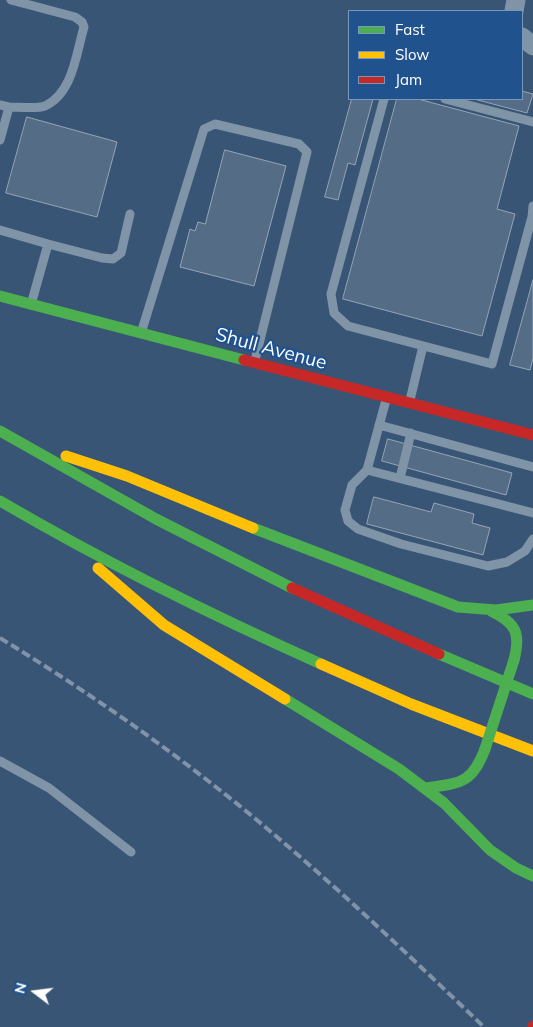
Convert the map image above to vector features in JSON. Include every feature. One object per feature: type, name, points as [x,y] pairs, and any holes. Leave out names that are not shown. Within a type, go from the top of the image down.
[{"type":"main road","name":"Shull Avenue","points":[[0,296],[409,403],[532,433]]},
{"type":"main road","points":[[0,431],[114,497],[210,548],[328,604],[533,694]]},
{"type":"main road","points":[[12,438],[127,476],[236,521],[458,607],[491,611],[513,610],[533,605]]},
{"type":"main road","points":[[0,501],[63,538],[238,628],[411,704],[533,751]]},
{"type":"main road","points":[[63,538],[164,625],[399,769],[444,803],[490,850],[516,868],[533,876]]},
{"type":"main road","points":[[426,788],[461,782],[472,776],[480,764],[518,647],[518,635],[513,625],[504,617],[491,611]]},
{"type":"street","points":[[523,38],[533,46]]},
{"type":"lane","points":[[0,140],[5,106],[44,107],[62,93],[68,82],[84,27],[82,22],[75,17],[10,0]]},
{"type":"lane","points":[[384,100],[331,294],[334,314],[348,326],[492,364],[532,218],[533,206]]},
{"type":"lane","points":[[449,100],[533,122]]},
{"type":"lane","points":[[142,333],[204,129],[215,124],[300,144],[307,152],[254,362]]},
{"type":"lane","points":[[0,230],[102,258],[113,259],[121,253],[130,214]]},
{"type":"lane","points":[[31,304],[48,244]]},
{"type":"lane","points":[[409,403],[423,346]]},
{"type":"lane","points":[[387,397],[367,470],[352,485],[345,510],[348,521],[358,529],[401,544],[488,566],[507,562],[525,551],[533,539]]},
{"type":"lane","points":[[379,425],[533,467]]},
{"type":"lane","points":[[400,478],[411,433]]},
{"type":"lane","points":[[367,470],[533,513]]},
{"type":"lane","points":[[0,761],[49,788],[131,852]]},
{"type":"building","points":[[523,91],[533,94],[527,113],[478,100],[523,100]]},
{"type":"building","points":[[352,100],[373,100],[355,165],[348,163],[338,200],[325,197]]},
{"type":"building","points":[[397,100],[422,100],[519,126],[497,209],[515,214],[482,336],[343,299]]},
{"type":"building","points":[[27,117],[117,142],[97,217],[6,193]]},
{"type":"building","points":[[225,150],[286,166],[254,286],[180,267],[190,229],[195,231],[198,222],[205,224]]},
{"type":"building","points":[[533,280],[533,358],[530,370],[510,365]]},
{"type":"building","points":[[388,439],[512,473],[506,495],[382,461]]},
{"type":"building","points":[[374,497],[431,512],[434,503],[474,514],[472,523],[490,528],[483,555],[367,524]]},
{"type":"railway","points":[[0,638],[111,710],[217,787],[335,888],[484,1027]]},
{"type":"traffic: fast","points":[[0,296],[244,360]]},
{"type":"traffic: fast","points":[[0,431],[156,519],[292,588]]},
{"type":"traffic: fast","points":[[0,501],[39,524],[158,587],[321,664]]},
{"type":"traffic: fast","points":[[253,528],[458,607],[496,610],[533,605]]},
{"type":"traffic: fast","points":[[491,611],[506,620],[514,630],[517,643],[514,660]]},
{"type":"traffic: fast","points":[[439,654],[533,694]]},
{"type":"traffic: fast","points":[[485,749],[514,660]]},
{"type":"traffic: fast","points":[[285,699],[399,769],[444,803],[490,850],[516,868],[533,876]]},
{"type":"traffic: fast","points":[[426,788],[448,785],[463,780],[475,769],[485,749]]},
{"type":"traffic: slow","points":[[66,456],[127,476],[253,528]]},
{"type":"traffic: slow","points":[[98,568],[164,625],[285,699]]},
{"type":"traffic: slow","points":[[321,664],[411,704],[533,751]]},
{"type":"traffic: jam","points":[[244,360],[533,435]]},
{"type":"traffic: jam","points":[[292,588],[439,654]]}]
